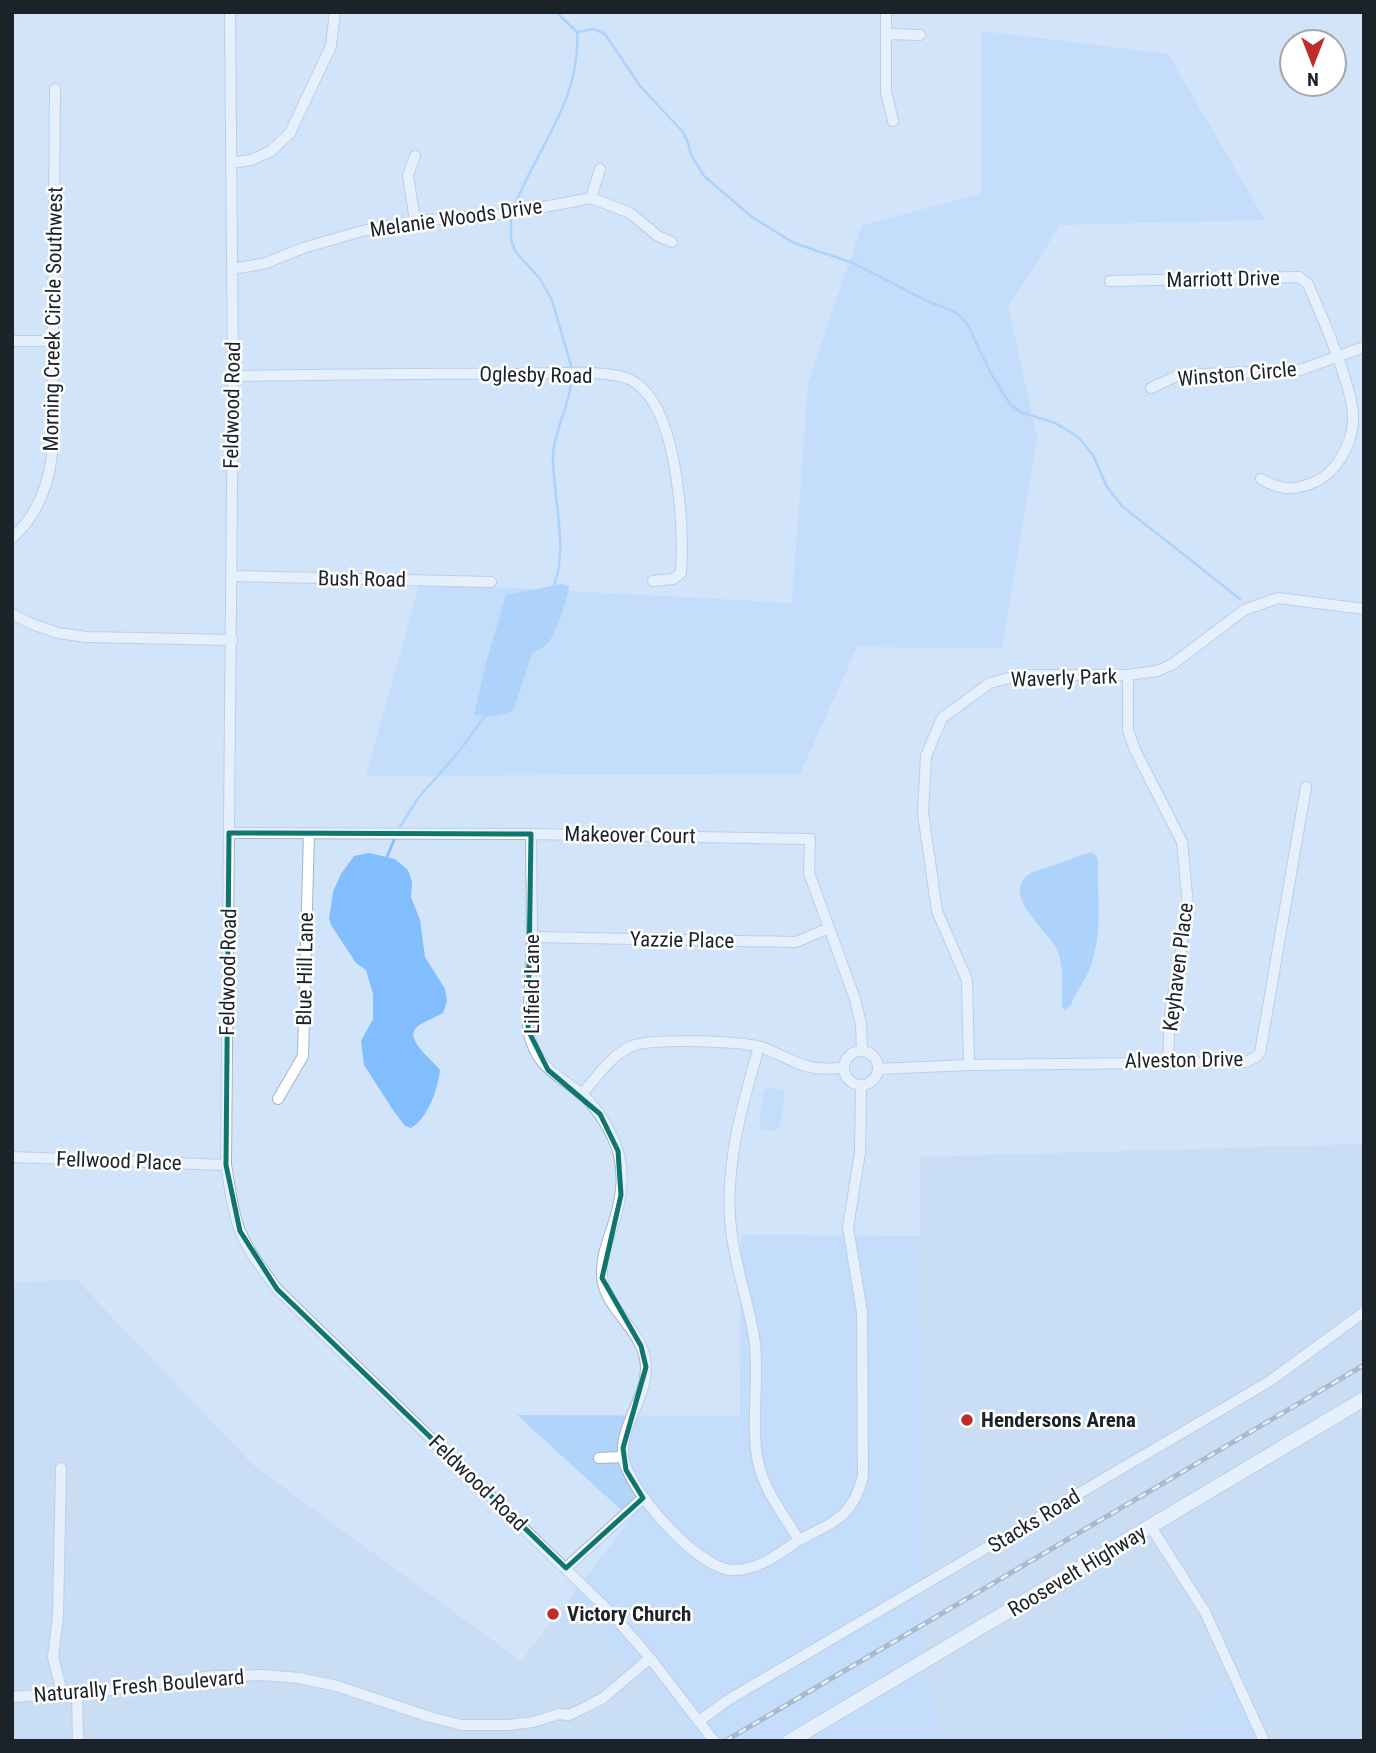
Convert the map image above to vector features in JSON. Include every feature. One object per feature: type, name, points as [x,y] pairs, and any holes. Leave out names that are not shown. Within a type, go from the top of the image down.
[{"type":"main road","name":"Roosevelt Highway","points":[[790,1741],[1364,1399]]},
{"type":"street","name":"Feldwood Road","points":[[230,12],[233,376],[226,1165],[240,1231],[257,1262],[277,1289],[612,1614],[714,1741]]},
{"type":"street","points":[[231,163],[251,160],[271,151],[290,133],[331,46],[335,12]]},
{"type":"street","points":[[887,12],[886,92],[893,121]]},
{"type":"street","points":[[886,34],[920,35]]},
{"type":"street","name":"Morning Creek Circle Southwest","points":[[12,538],[35,511],[45,489],[52,455],[55,89]]},
{"type":"street","points":[[415,156],[408,175],[415,221]]},
{"type":"street","points":[[600,169],[591,198],[631,213],[658,236],[672,242]]},
{"type":"street","name":"Melanie Woods Drive","points":[[233,269],[266,263],[303,248],[362,231],[415,221],[512,212],[591,198]]},
{"type":"street","name":"Marriott Drive","points":[[1110,281],[1299,277],[1308,284],[1337,356],[1351,404],[1353,424],[1342,458],[1325,477],[1303,487],[1278,489],[1261,479]]},
{"type":"street","points":[[12,341],[53,341]]},
{"type":"street","name":"Winston Circle","points":[[1151,387],[1179,375],[1300,370],[1364,347]]},
{"type":"street","name":"Oglesby Road","points":[[233,376],[515,373],[593,374],[626,378],[638,384],[648,394],[670,446],[680,502],[681,573],[673,579],[653,581]]},
{"type":"street","name":"Bush Road","points":[[232,576],[491,582]]},
{"type":"street","name":"Waverly Park","points":[[969,1065],[967,980],[937,911],[923,813],[926,756],[942,718],[990,683],[1021,675],[1128,676],[1157,671],[1173,664],[1244,610],[1278,598],[1364,608]]},
{"type":"street","points":[[12,614],[58,633],[87,637],[232,640]]},
{"type":"street","name":"Keyhaven Place","points":[[1128,676],[1128,730],[1135,750],[1182,842],[1188,907],[1170,1016],[1168,1061]]},
{"type":"street","name":"Alveston Drive","points":[[878,1069],[1168,1061],[1246,1062],[1256,1057],[1260,1053],[1306,787]]},
{"type":"street","name":"Makeover Court","points":[[229,833],[531,834],[810,839],[809,873],[855,999],[861,1024],[862,1051]]},
{"type":"street","name":"Blue Hill Lane","points":[[278,1099],[303,1056],[309,833]]},
{"type":"street","name":"Lilfield Lane","points":[[531,834],[532,937],[528,1030],[531,1044],[548,1070],[582,1094],[600,1114],[617,1147],[621,1163],[621,1195],[603,1257],[602,1278],[610,1299],[641,1346],[646,1367],[641,1393],[625,1440],[623,1457]]},
{"type":"street","name":"Yazzie Place","points":[[532,937],[796,942],[828,928]]},
{"type":"street","points":[[582,1094],[616,1056],[631,1047],[651,1041],[751,1044],[806,1066],[843,1068]]},
{"type":"street","points":[[759,1047],[738,1120],[730,1204],[731,1232],[754,1340],[758,1463],[769,1491],[799,1540]]},
{"type":"street","points":[[862,1051],[874,1056],[878,1069],[873,1081],[861,1086],[850,1083],[843,1068],[850,1054],[862,1051]]},
{"type":"street","points":[[599,1458],[623,1457],[629,1476],[643,1498],[697,1555],[722,1569],[736,1570],[759,1565],[842,1516],[857,1499],[863,1476],[862,1312],[848,1227],[860,1153],[861,1086]]},
{"type":"street","name":"Fellwood Place","points":[[12,1157],[226,1165]]},
{"type":"street","name":"Stacks Road","points":[[699,1721],[728,1700],[1270,1381],[1364,1312]]},
{"type":"street","points":[[61,1468],[58,1616],[53,1657],[62,1693]]},
{"type":"street","points":[[566,1568],[643,1498]]},
{"type":"street","points":[[1151,1527],[1205,1612],[1264,1741]]},
{"type":"street","name":"Naturally Fresh Boulevard","points":[[12,1697],[77,1693],[214,1676],[262,1675],[299,1678],[337,1686],[430,1717],[462,1725],[485,1726],[533,1723],[559,1714],[569,1714],[603,1698],[650,1658]]},
{"type":"street","points":[[77,1693],[78,1741]]},
{"type":"highlighted area","points":[[229,833],[531,834],[528,1030],[548,1070],[600,1114],[618,1151],[621,1195],[602,1278],[641,1346],[646,1367],[623,1448],[626,1470],[643,1498],[566,1568],[277,1289],[240,1231],[226,1165]]},
{"type":"shaded area","points":[[981,31],[1168,54],[1265,220],[1060,225],[1008,307],[1037,436],[1002,648],[857,647],[800,774],[366,776],[420,583],[792,603],[808,384],[862,225],[982,194]]},
{"type":"shaded area","points":[[563,584],[569,586],[557,627],[546,645],[532,654],[513,711],[496,716],[474,715],[506,595]]},
{"type":"shaded area","points":[[1091,852],[1098,860],[1099,913],[1095,952],[1071,1005],[1065,1010],[1062,1007],[1062,972],[1058,952],[1022,902],[1020,891],[1022,881],[1031,873]]},
{"type":"shaded area","points":[[369,853],[395,859],[408,870],[412,882],[411,897],[420,920],[425,957],[445,989],[447,1001],[443,1013],[420,1025],[414,1032],[416,1043],[440,1070],[431,1102],[411,1128],[405,1126],[393,1110],[364,1065],[361,1041],[373,1019],[373,994],[366,970],[356,963],[329,918],[333,892],[341,874],[354,856]]},
{"type":"shaded area","points":[[769,1088],[782,1090],[785,1094],[780,1127],[775,1131],[762,1129],[759,1124],[764,1091]]},
{"type":"shaded area","points":[[1364,1144],[1364,1741],[1260,1741],[1228,1681],[1165,1741],[945,1741],[922,1664],[920,1157]]},
{"type":"shaded area","points":[[741,1235],[920,1236],[922,1664],[945,1741],[699,1741],[569,1599],[631,1519],[517,1415],[740,1416]]},
{"type":"shaded area","points":[[77,1280],[253,1465],[521,1661],[569,1599],[699,1741],[12,1741],[12,1282]]},
{"type":"shaded area","points":[[1229,1681],[1260,1741],[1165,1741]]},
{"type":"waterway","points":[[513,210],[565,103],[572,81],[577,32],[556,12]]},
{"type":"waterway","points":[[577,32],[594,29],[605,34],[640,86],[683,132],[691,155],[704,176],[752,217],[794,243],[853,263],[961,317],[1010,404],[1020,412],[1055,423],[1077,436],[1093,455],[1107,487],[1122,506],[1240,599]]},
{"type":"waterway","points":[[511,217],[511,239],[515,251],[540,279],[552,300],[572,369]]},
{"type":"waterway","points":[[554,585],[558,571],[560,538],[553,454],[572,375]]},
{"type":"waterway","points":[[398,830],[418,798],[457,754],[485,716]]},
{"type":"waterway","points":[[387,857],[394,840]]},
{"type":"railway","points":[[725,1741],[1364,1365]]},
{"type":"place","name":"Hendersons Arena","points":[[967,1420]]},
{"type":"place","name":"Victory Church","points":[[553,1614]]}]
